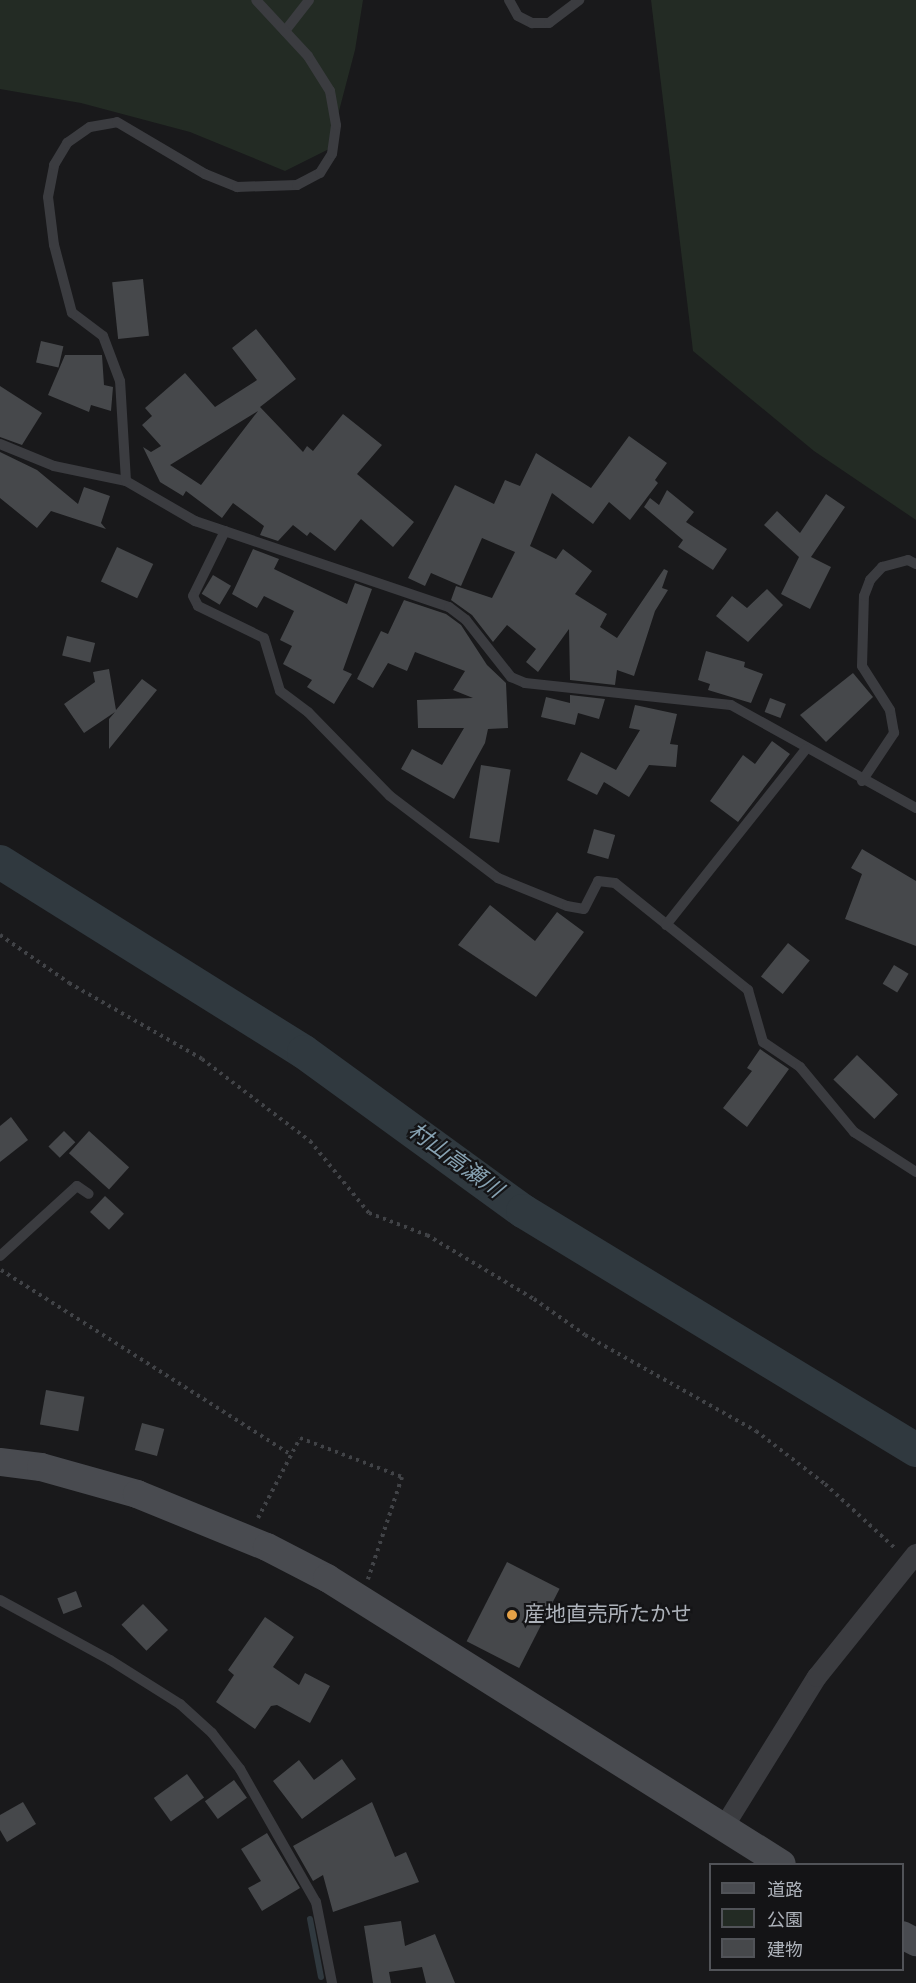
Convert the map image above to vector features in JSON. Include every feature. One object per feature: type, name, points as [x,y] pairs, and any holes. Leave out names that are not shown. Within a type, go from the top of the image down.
[{"type":"street","points":[[0,1462],[41,1467],[126,1491],[248,1538],[361,1599],[722,1830],[780,1863]]},
{"type":"street","points":[[722,1830],[817,1677],[913,1558]]},
{"type":"lane","points":[[126,481],[120,381],[103,336],[72,313],[54,245],[48,197],[54,165],[67,143],[90,127],[117,122],[205,174],[237,187],[297,185],[320,172],[332,154],[336,125],[330,91],[285,31],[256,0]]},
{"type":"lane","points":[[285,31],[309,0]]},
{"type":"lane","points":[[509,0],[518,16],[532,23],[560,18],[579,0]]},
{"type":"lane","points":[[0,444],[54,466],[126,481],[195,521],[449,607],[466,620],[511,677],[525,683],[731,705],[862,781],[916,808]]},
{"type":"lane","points":[[225,531],[193,596],[198,606],[264,638],[280,691],[308,712],[390,796],[498,878],[584,909],[598,881],[615,883],[748,990],[764,1042],[800,1067],[854,1132],[916,1172]]},
{"type":"lane","points":[[862,781],[894,733],[890,710],[862,666],[864,596],[870,580],[882,567],[908,560],[916,564]]},
{"type":"lane","points":[[666,925],[806,749]]},
{"type":"lane","points":[[0,1256],[77,1186],[89,1194]]},
{"type":"lane","points":[[0,1600],[130,1672],[180,1704],[212,1733],[240,1768],[316,1902],[332,1983]]},
{"type":"path","points":[[0,935],[69,983],[202,1059],[310,1141],[369,1213],[427,1235],[534,1299],[585,1335],[756,1431],[825,1484],[913,1558]]},
{"type":"path","points":[[0,1269],[291,1455]]},
{"type":"path","points":[[248,1538],[300,1438],[402,1477],[361,1599]]},
{"type":"green space","points":[[0,0],[363,0],[355,50],[329,149],[285,171],[190,132],[81,103],[0,89]]},
{"type":"green space","points":[[651,0],[916,0],[916,520],[814,451],[693,351]]},
{"type":"building","points":[[143,279],[149,336],[118,339],[112,282]]},
{"type":"building","points":[[256,329],[296,379],[260,407],[303,452],[307,446],[313,451],[343,414],[382,445],[357,474],[414,522],[393,547],[361,519],[335,551],[310,532],[307,536],[293,525],[278,541],[260,535],[264,526],[233,503],[222,518],[186,491],[183,496],[160,482],[143,447],[151,452],[161,446],[142,425],[152,416],[145,408],[185,373],[215,407],[257,380],[232,348]],"holes":[[[258,411],[201,485],[170,465]]]},
{"type":"building","points":[[41,341],[63,346],[58,368],[36,362]]},
{"type":"building","points":[[65,355],[102,355],[104,385],[113,387],[111,411],[91,405],[89,412],[48,395]]},
{"type":"building","points":[[0,386],[42,413],[22,445],[0,437]]},
{"type":"building","points":[[629,436],[667,463],[655,480],[658,483],[630,520],[609,502],[593,524],[552,493],[530,546],[556,559],[563,549],[592,571],[575,594],[607,614],[600,627],[617,638],[664,569],[668,571],[662,588],[668,590],[655,611],[634,676],[617,670],[615,685],[570,680],[569,629],[538,672],[526,662],[536,649],[507,625],[493,642],[472,615],[451,600],[456,586],[492,598],[515,552],[482,538],[461,586],[431,573],[425,586],[408,578],[455,485],[494,504],[505,480],[520,486],[536,453],[591,488]]},
{"type":"building","points":[[0,452],[37,470],[78,504],[84,487],[110,496],[101,523],[106,529],[51,511],[37,528],[0,498]]},
{"type":"building","points":[[667,490],[694,512],[686,522],[727,549],[713,570],[678,547],[683,540],[644,507],[650,498],[659,505]]},
{"type":"building","points":[[826,494],[845,507],[811,557],[831,567],[810,609],[781,594],[799,557],[764,525],[777,511],[800,533]]},
{"type":"building","points":[[117,547],[153,564],[137,598],[101,581]]},
{"type":"building","points":[[253,549],[279,559],[274,569],[347,604],[355,583],[372,589],[343,670],[352,674],[334,704],[307,687],[312,680],[283,664],[292,646],[280,640],[294,611],[264,596],[257,608],[232,594]]},
{"type":"building","points":[[213,575],[231,586],[220,605],[202,594]]},
{"type":"building","points":[[767,589],[783,605],[748,642],[716,616],[732,596],[747,608]]},
{"type":"building","points":[[404,600],[446,614],[461,625],[487,665],[506,683],[508,728],[488,729],[485,743],[454,799],[401,769],[412,749],[442,765],[464,728],[418,728],[417,700],[473,698],[453,690],[465,671],[415,652],[407,671],[388,663],[373,688],[357,679],[381,631],[388,634]]},
{"type":"building","points":[[67,636],[95,643],[90,662],[62,655]]},
{"type":"building","points":[[706,651],[745,662],[744,667],[763,674],[751,703],[708,690],[710,684],[698,680]]},
{"type":"building","points":[[109,669],[116,710],[142,679],[157,690],[109,749],[109,719],[115,712],[84,733],[64,704],[95,682],[93,672]]},
{"type":"building","points":[[853,673],[873,697],[826,742],[800,715]]},
{"type":"building","points":[[570,695],[605,699],[599,719],[578,713],[575,725],[541,717],[546,697],[570,703]]},
{"type":"building","points":[[770,698],[786,704],[780,718],[765,712]]},
{"type":"building","points":[[635,705],[677,714],[670,744],[678,745],[676,767],[649,765],[629,797],[604,782],[597,795],[567,780],[581,752],[616,770],[640,730],[629,728]]},
{"type":"building","points":[[772,741],[790,754],[738,822],[710,801],[743,755],[755,764]]},
{"type":"building","points":[[481,765],[511,770],[499,843],[469,838]]},
{"type":"building","points":[[594,829],[615,835],[608,859],[587,853]]},
{"type":"building","points":[[862,849],[916,881],[916,946],[845,919],[862,874],[851,868]]},
{"type":"building","points":[[490,905],[535,941],[557,912],[584,932],[536,997],[458,945]]},
{"type":"building","points":[[788,943],[810,961],[783,994],[761,976]]},
{"type":"building","points":[[894,965],[909,974],[897,993],[883,984]]},
{"type":"building","points":[[760,1049],[789,1069],[747,1127],[723,1108],[752,1071],[747,1068]]},
{"type":"building","points":[[857,1055],[898,1095],[874,1119],[833,1079]]},
{"type":"building","points":[[11,1117],[28,1140],[0,1162],[0,1126]]},
{"type":"building","points":[[64,1131],[75,1142],[60,1158],[48,1147]]},
{"type":"building","points":[[89,1131],[129,1167],[109,1189],[69,1153]]},
{"type":"building","points":[[105,1196],[124,1214],[109,1230],[90,1212]]},
{"type":"building","points":[[46,1390],[84,1397],[78,1431],[40,1424]]},
{"type":"building","points":[[142,1423],[164,1429],[157,1456],[135,1450]]},
{"type":"building","name":"産地直売所たかせ","points":[[507,1562],[560,1589],[519,1668],[467,1641]]},
{"type":"building","points":[[76,1591],[82,1607],[63,1614],[57,1598]]},
{"type":"building","points":[[143,1604],[168,1630],[146,1651],[121,1625]]},
{"type":"building","points":[[265,1617],[294,1637],[273,1667],[299,1685],[305,1673],[330,1686],[310,1723],[277,1705],[271,1706],[255,1729],[216,1702],[234,1675],[228,1670]]},
{"type":"building","points":[[342,1759],[356,1779],[302,1819],[273,1781],[299,1760],[314,1780]]},
{"type":"building","points":[[187,1774],[204,1797],[171,1822],[154,1798]]},
{"type":"building","points":[[234,1780],[247,1798],[218,1819],[205,1801]]},
{"type":"building","points":[[23,1802],[36,1824],[7,1842],[0,1830],[0,1815]]},
{"type":"building","points":[[372,1802],[395,1857],[406,1852],[419,1882],[333,1912],[323,1875],[313,1881],[293,1846]]},
{"type":"building","points":[[267,1833],[300,1888],[262,1911],[248,1888],[261,1881],[241,1849]]},
{"type":"building","points":[[401,1921],[405,1946],[435,1934],[455,1983],[426,1983],[422,1967],[389,1972],[391,1983],[373,1983],[364,1926]]},
{"type":"waterway","name":"村山高瀬川","points":[[0,862],[304,1052],[523,1211],[916,1450]]},
{"type":"waterway","points":[[310,1919],[321,1977]]},
{"type":"place","name":"産地直売所たかせ","points":[[512,1615]]}]
